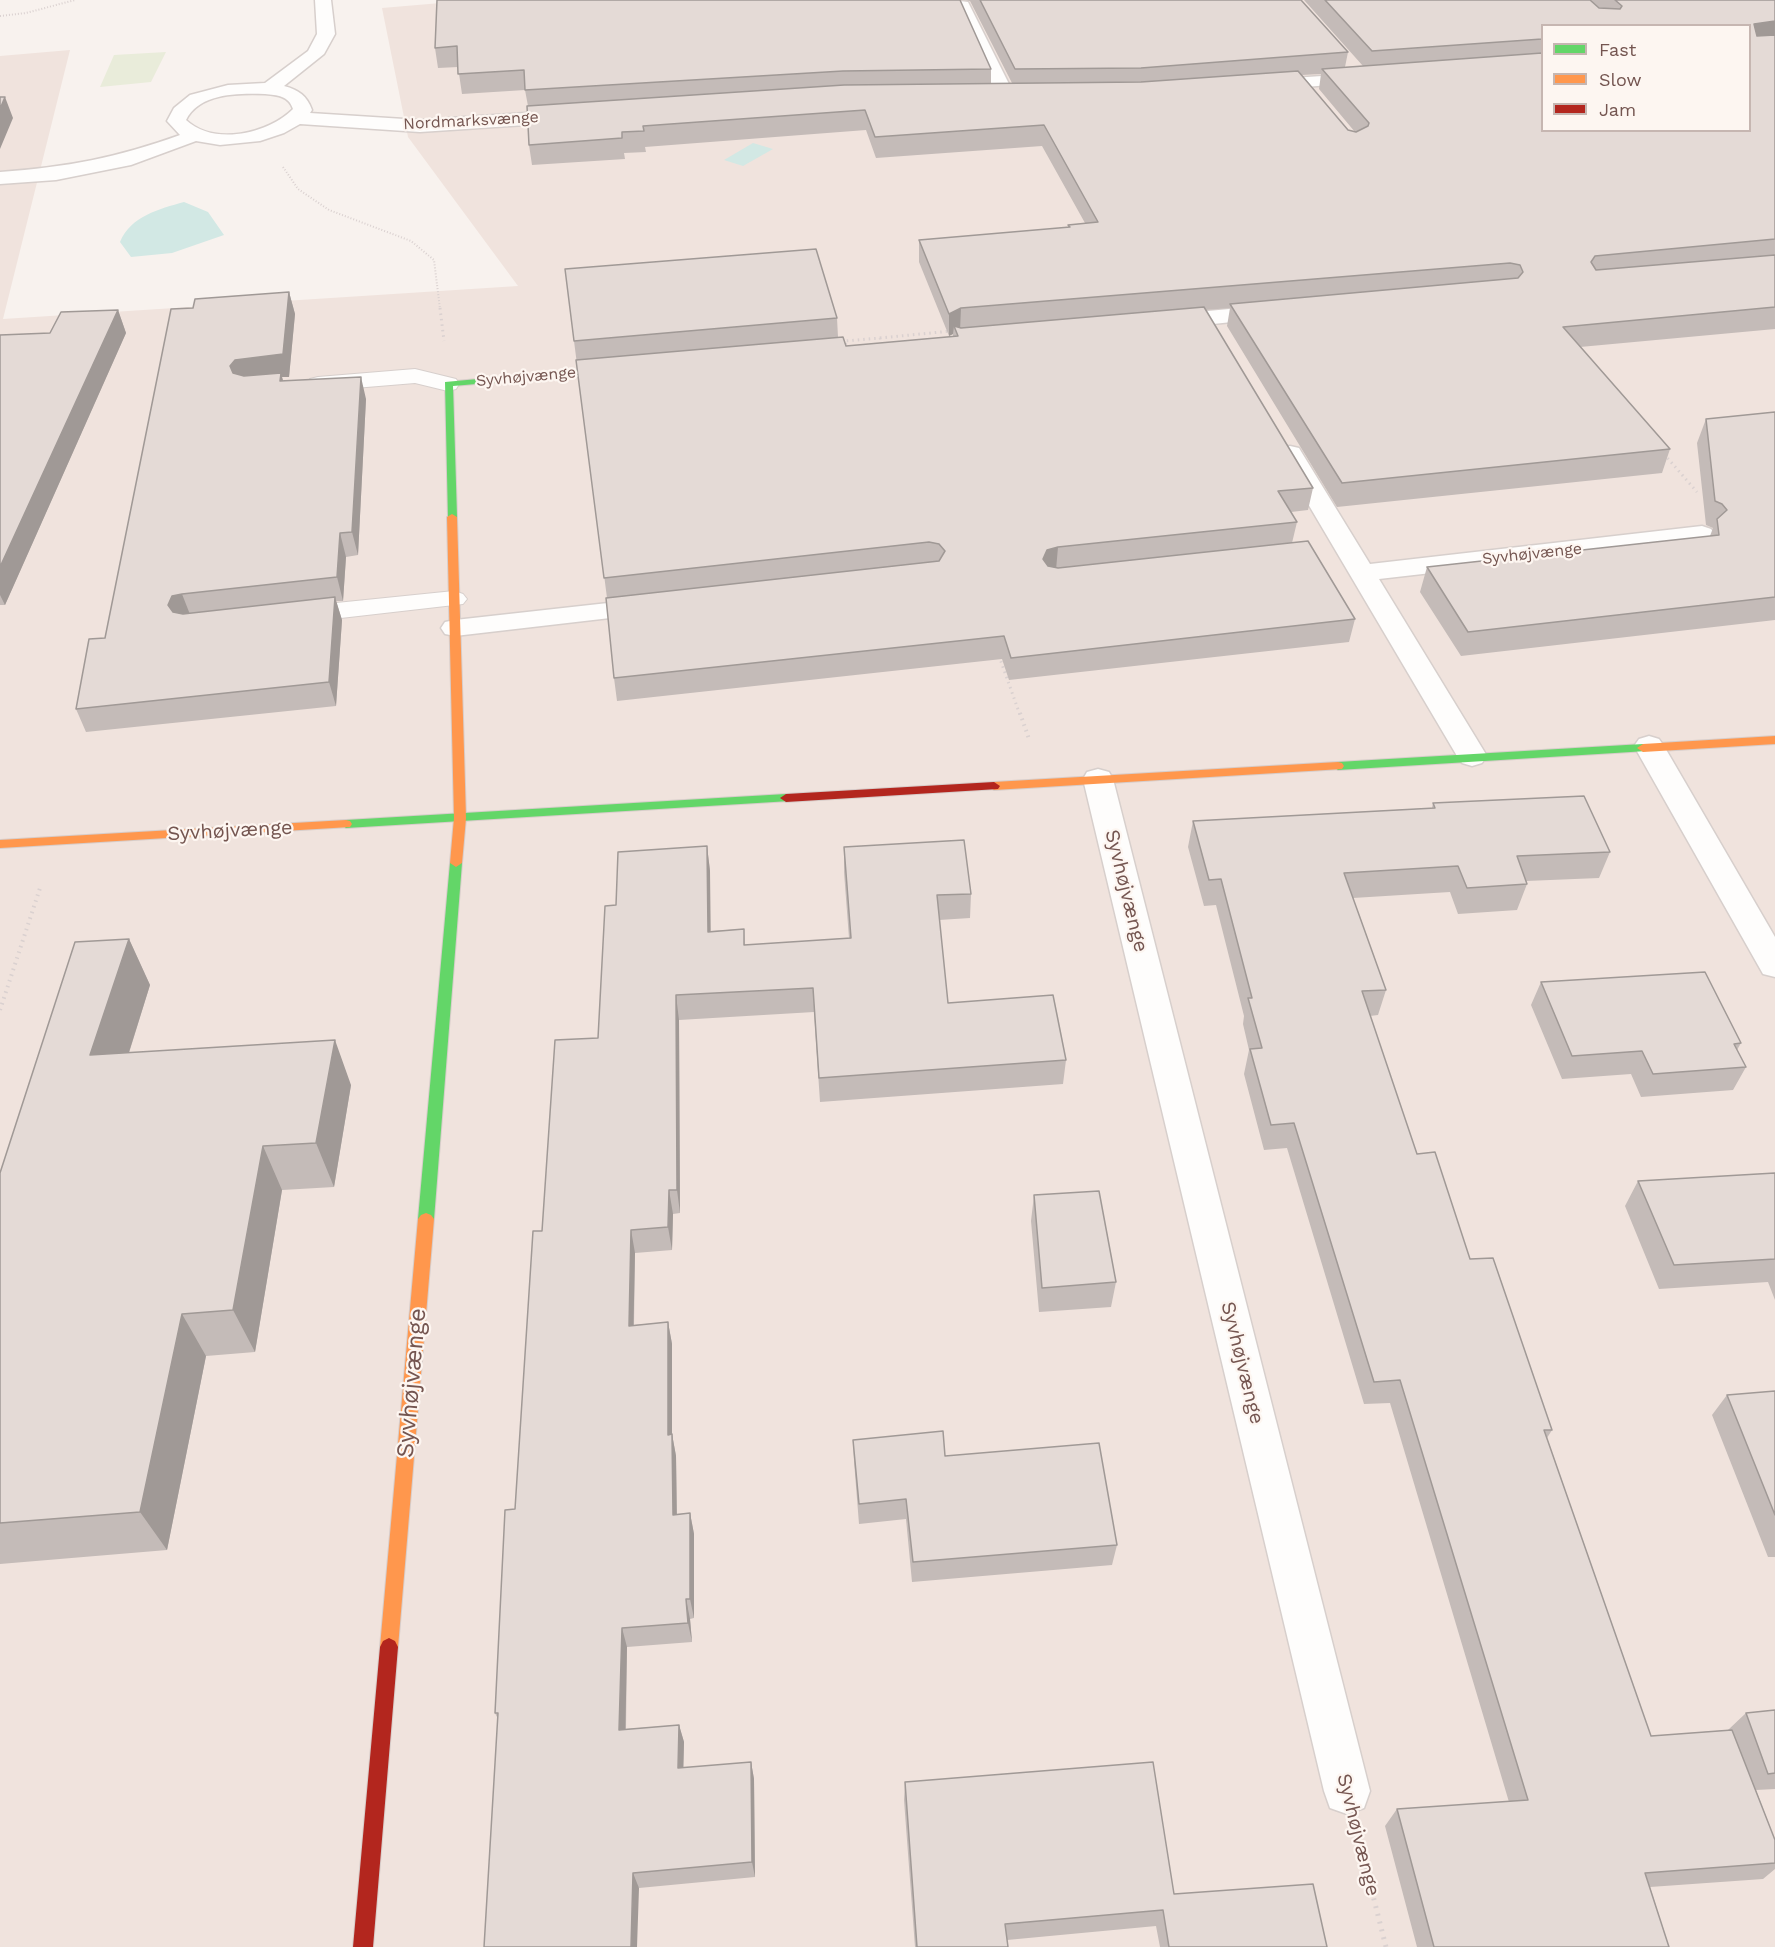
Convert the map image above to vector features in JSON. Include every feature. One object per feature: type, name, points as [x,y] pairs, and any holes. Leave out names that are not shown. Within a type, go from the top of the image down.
[{"type":"street","points":[[270,88],[315,54],[326,34],[323,0]]},
{"type":"street","points":[[960,2],[1013,94],[982,95]]},
{"type":"street","points":[[1346,60],[1362,78]]},
{"type":"street","points":[[1241,87],[1384,76]]},
{"type":"street","points":[[1300,82],[1316,100]]},
{"type":"street","points":[[270,88],[296,96],[302,103],[303,110],[298,118],[261,135],[238,138],[196,135],[182,129],[176,121],[179,112],[189,103],[227,90],[270,88]]},
{"type":"street","name":"Nordmarksvænge","points":[[298,118],[420,126],[586,115]]},
{"type":"street","points":[[0,178],[56,174],[131,159],[196,135]]},
{"type":"street","points":[[1149,323],[1214,328],[1291,311]]},
{"type":"street","name":"Syvhøjvænge","points":[[363,1947],[460,818],[448,384],[636,368]]},
{"type":"street","points":[[1275,428],[1336,550],[1362,573],[1472,756]]},
{"type":"street","name":"Syvhøjvænge","points":[[1362,573],[1702,534]]},
{"type":"street","points":[[455,628],[680,603]]},
{"type":"street","name":"Syvhøjvænge","points":[[0,844],[1775,740]]},
{"type":"street","points":[[1649,746],[1775,965]]},
{"type":"street","name":"Syvhøjvænge","points":[[1098,779],[1347,1791]]},
{"type":"lane","points":[[298,385],[415,376],[448,384]]},
{"type":"lane","points":[[271,618],[454,599]]},
{"type":"path","points":[[0,16],[26,13],[75,0]]},
{"type":"path","points":[[261,135],[298,189],[329,210],[411,241],[434,260],[448,384]]},
{"type":"path","points":[[848,350],[844,341],[956,331]]},
{"type":"path","points":[[880,338],[885,349]]},
{"type":"path","points":[[1663,453],[1703,498]]},
{"type":"path","points":[[995,647],[1044,782]]},
{"type":"path","points":[[0,1010],[55,841]]},
{"type":"path","name":"Syvhøjvænge","points":[[1347,1791],[1386,1947]]},
{"type":"shaded area","points":[[476,0],[1775,0],[1775,1947],[0,1947],[0,56],[70,50],[3,319],[518,286],[408,137],[382,8]]},
{"type":"green space","points":[[166,52],[151,82],[100,87],[114,55]]},
{"type":"water","points":[[753,143],[773,149],[743,166],[724,160]]},
{"type":"water","points":[[184,202],[208,212],[224,235],[172,253],[131,257],[120,242],[131,226],[147,215]]},
{"type":"building","points":[[437,0],[960,0],[991,69],[843,71],[525,90],[524,70],[458,74],[457,46],[435,48]]},
{"type":"building","points":[[980,0],[1301,0],[1348,52],[1141,68],[1015,69]]},
{"type":"building","points":[[1325,0],[1590,0],[1599,8],[1620,9],[1622,6],[1615,0],[1775,0],[1775,21],[1754,24],[1757,36],[1775,35],[1775,239],[1595,256],[1591,262],[1596,270],[1775,255],[1775,307],[1563,327],[1670,449],[1342,483],[1230,304],[1518,278],[1523,272],[1520,265],[1510,263],[961,308],[949,314],[919,240],[1070,227],[1068,225],[1098,222],[1044,125],[875,137],[865,110],[643,126],[644,131],[622,132],[622,138],[529,145],[527,106],[844,85],[1141,82],[1298,71],[1348,130],[1356,132],[1368,126],[1369,123],[1322,69],[1541,53],[1541,132],[1751,132],[1751,24],[1541,24],[1541,39],[1372,51]]},
{"type":"building","points":[[0,97],[5,97],[0,109]]},
{"type":"building","points":[[816,249],[837,318],[574,341],[565,269]]},
{"type":"building","points":[[289,292],[283,354],[235,360],[230,366],[233,373],[244,376],[281,373],[280,381],[361,377],[352,532],[340,533],[337,577],[182,594],[172,596],[168,605],[173,612],[183,614],[335,597],[329,682],[76,709],[89,639],[105,638],[171,309],[193,308],[195,299]]},
{"type":"building","points":[[1204,307],[1313,488],[1278,491],[1297,522],[1058,547],[1047,550],[1043,559],[1048,566],[1058,568],[1308,541],[1355,619],[1011,658],[1004,636],[614,678],[606,598],[939,561],[945,551],[939,544],[929,542],[604,578],[576,360],[843,337],[846,346],[958,336],[954,326],[961,328]]},
{"type":"building","points":[[118,310],[0,567],[0,335],[50,333],[61,312]]},
{"type":"building","points":[[1775,412],[1775,597],[1468,632],[1427,567],[1719,535],[1717,519],[1727,510],[1715,501],[1706,419]]},
{"type":"building","points":[[1584,796],[1610,852],[1517,856],[1527,884],[1467,888],[1458,866],[1344,873],[1386,990],[1362,991],[1417,1154],[1435,1152],[1470,1259],[1493,1258],[1552,1430],[1544,1430],[1651,1736],[1732,1730],[1775,1840],[1775,1863],[1645,1873],[1669,1947],[1434,1947],[1397,1809],[1528,1800],[1400,1380],[1374,1382],[1294,1123],[1271,1125],[1250,1049],[1262,1048],[1248,998],[1252,998],[1221,879],[1209,880],[1193,821],[1435,808],[1433,803]]},
{"type":"building","points":[[964,840],[971,894],[937,895],[948,1003],[1053,995],[1066,1060],[819,1078],[813,988],[676,995],[677,1190],[669,1190],[668,1227],[631,1230],[629,1326],[668,1322],[668,1435],[672,1434],[673,1515],[690,1513],[690,1599],[686,1599],[688,1623],[622,1628],[619,1730],[679,1725],[678,1768],[751,1762],[752,1862],[633,1873],[631,1947],[484,1947],[498,1713],[495,1713],[505,1510],[515,1509],[533,1231],[542,1231],[555,1040],[598,1038],[605,906],[616,905],[618,852],[707,846],[708,932],[744,929],[744,945],[851,938],[844,847]]},
{"type":"building","points":[[129,939],[90,1055],[335,1040],[316,1143],[263,1146],[233,1310],[182,1314],[140,1512],[0,1523],[0,1173],[75,942]]},
{"type":"building","points":[[1705,972],[1741,1043],[1734,1044],[1746,1067],[1653,1074],[1642,1051],[1572,1056],[1541,982]]},
{"type":"building","points":[[1775,1173],[1775,1259],[1674,1265],[1638,1181]]},
{"type":"building","points":[[1099,1191],[1116,1282],[1042,1288],[1034,1195]]},
{"type":"building","points":[[1775,1391],[1775,1515],[1727,1395]]},
{"type":"building","points":[[943,1431],[945,1456],[1099,1443],[1117,1545],[913,1562],[906,1499],[859,1504],[853,1440]]},
{"type":"building","points":[[1775,1710],[1775,1773],[1768,1774],[1746,1713]]},
{"type":"building","points":[[1153,1762],[1174,1894],[1313,1884],[1327,1947],[1169,1947],[1163,1910],[1005,1924],[1008,1947],[917,1947],[905,1782]]},
{"type":"traffic: fast","points":[[452,517],[448,384],[621,369]]},
{"type":"traffic: fast","points":[[1338,766],[1643,748]]},
{"type":"traffic: fast","points":[[346,824],[786,798]]},
{"type":"traffic: fast","points":[[426,1219],[456,863]]},
{"type":"traffic: slow","points":[[452,517],[460,818],[456,863]]},
{"type":"traffic: slow","points":[[1643,748],[1775,740]]},
{"type":"traffic: slow","points":[[994,786],[1338,766]]},
{"type":"traffic: slow","points":[[0,844],[346,824]]},
{"type":"traffic: slow","points":[[389,1647],[426,1219]]},
{"type":"traffic: jam","points":[[786,798],[994,786]]},
{"type":"traffic: jam","points":[[363,1947],[389,1647]]}]
